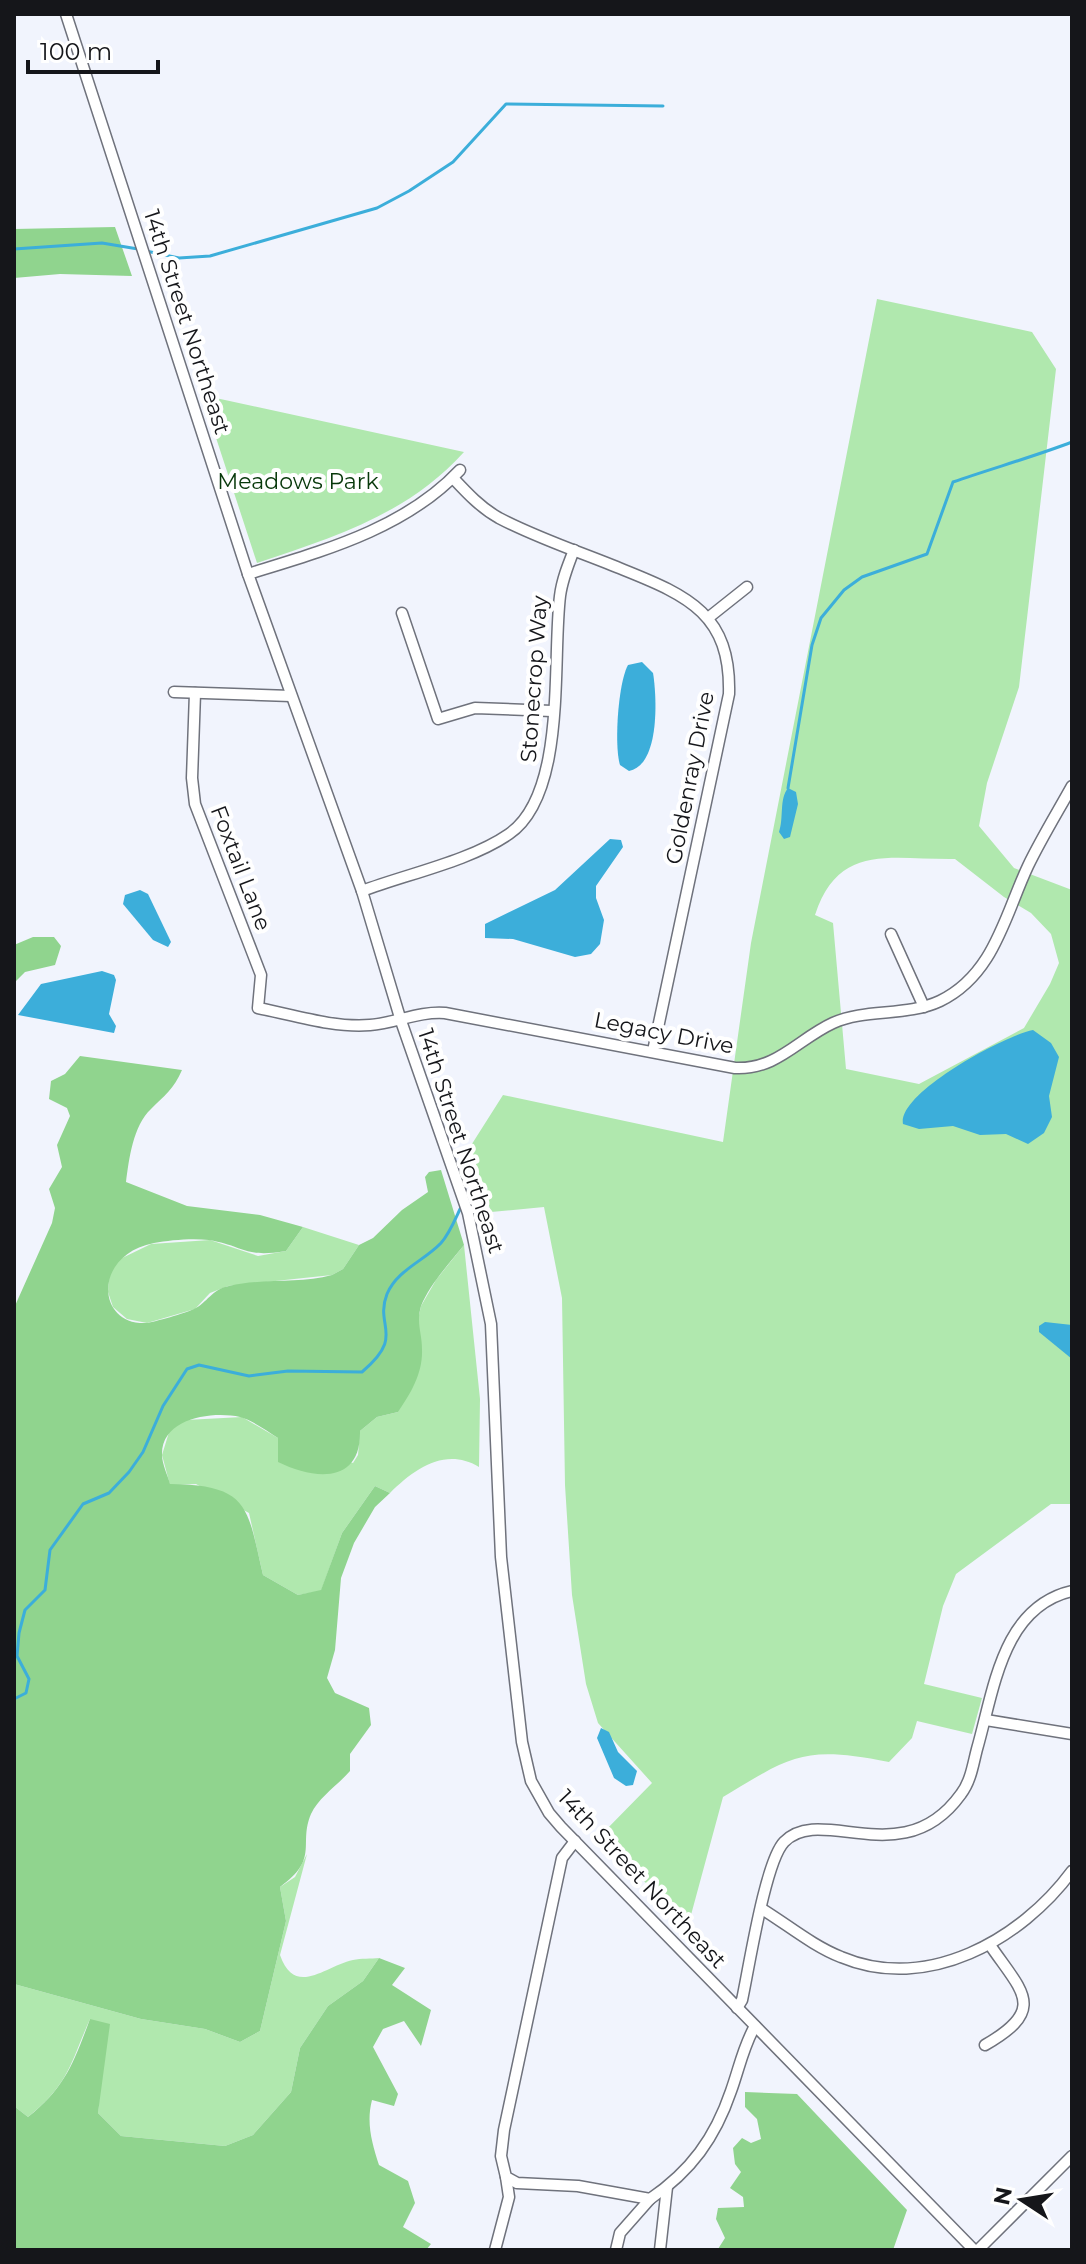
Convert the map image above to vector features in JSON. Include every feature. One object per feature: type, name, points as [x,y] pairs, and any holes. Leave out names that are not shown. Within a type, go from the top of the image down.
[{"type":"street","name":"14th Street Northeast","points":[[66,14],[248,574],[362,891],[401,1021],[468,1213],[487,1295],[501,1557],[526,1762],[549,1813],[976,2250]]},
{"type":"street","name":"Goldenray Drive","points":[[248,574],[402,517],[456,474],[496,516],[683,595],[708,618],[725,651],[729,694],[653,1051]]},
{"type":"street","name":"Stonecrop Way","points":[[362,891],[489,846],[516,828],[542,792],[549,760],[560,597],[574,550]]},
{"type":"street","points":[[708,618],[747,587]]},
{"type":"street","points":[[402,613],[438,719],[475,708],[552,711]]},
{"type":"street","points":[[174,692],[291,696]]},
{"type":"street","name":"Foxtail Lane","points":[[195,693],[192,778],[195,804],[261,975],[258,1008]]},
{"type":"street","name":"Legacy Drive","points":[[258,1008],[349,1025],[401,1021],[423,1013],[445,1013],[723,1066],[758,1067],[772,1063],[844,1019],[924,1007],[954,993],[985,962],[1027,868],[1072,787]]},
{"type":"street","points":[[891,934],[924,1007]]},
{"type":"street","points":[[737,2008],[742,2000],[771,1864],[783,1842],[795,1834],[818,1829],[889,1836],[903,1834],[940,1816],[963,1791],[1003,1658],[1019,1625],[1039,1606],[1072,1591]]},
{"type":"street","points":[[986,1720],[1072,1734]]},
{"type":"street","points":[[495,2250],[509,2197],[501,2156],[504,2130],[562,1858],[575,1841]]},
{"type":"street","points":[[762,1909],[840,1957],[864,1965],[890,1968],[939,1965],[990,1945],[1045,1902],[1072,1871]]},
{"type":"street","points":[[985,2045],[1012,2027],[1025,2005],[1020,1990],[990,1945]]},
{"type":"street","points":[[616,2250],[626,2224],[699,2157],[716,2126],[755,2026]]},
{"type":"street","points":[[976,2250],[1072,2156]]},
{"type":"street","points":[[506,2177],[517,2183],[578,2186],[650,2199]]},
{"type":"street","points":[[660,2250],[667,2187]]},
{"type":"green space","points":[[115,227],[132,276],[60,274],[14,278],[14,229]]},
{"type":"green space","points":[[877,299],[1032,332],[1056,369],[1019,687],[987,783],[979,826],[1014,868],[1072,890],[1072,1504],[1051,1504],[956,1574],[943,1606],[924,1684],[982,1698],[972,1734],[917,1721],[912,1738],[889,1762],[838,1755],[801,1757],[767,1771],[723,1797],[688,1926],[600,1836],[652,1783],[598,1723],[586,1684],[572,1595],[565,1485],[562,1298],[544,1207],[491,1212],[470,1147],[503,1095],[723,1142],[751,943]],"holes":[[[955,859],[1004,897],[1031,913],[1051,934],[1059,963],[1024,1028],[919,1084],[846,1069],[833,923],[815,915],[825,892],[838,876],[853,865],[870,860]]]},
{"type":"green space","name":"Meadows Park","points":[[202,395],[464,452],[442,474],[394,508],[314,544],[257,563]]},
{"type":"green space","points":[[33,937],[54,937],[61,946],[55,965],[25,972],[14,983],[14,945]]},
{"type":"green space","points":[[80,1056],[182,1070],[172,1087],[140,1124],[126,1182],[187,1206],[260,1215],[303,1227],[286,1251],[272,1253],[252,1252],[221,1242],[195,1239],[154,1243],[134,1250],[120,1261],[111,1274],[108,1289],[110,1302],[118,1313],[130,1321],[147,1323],[184,1313],[229,1286],[332,1275],[343,1269],[359,1245],[373,1238],[402,1210],[428,1192],[425,1177],[429,1172],[441,1170],[464,1245],[421,1306],[422,1358],[412,1390],[398,1412],[377,1417],[360,1431],[353,1461],[344,1469],[320,1474],[278,1462],[278,1438],[254,1423],[229,1415],[190,1420],[179,1425],[164,1442],[162,1459],[170,1484],[196,1485],[230,1495],[248,1517],[263,1575],[298,1595],[321,1590],[342,1533],[375,1486],[390,1493],[375,1507],[354,1543],[341,1578],[335,1650],[327,1678],[335,1693],[369,1708],[371,1725],[350,1754],[350,1771],[314,1808],[308,1825],[304,1859],[300,1868],[280,1887],[286,1921],[260,2031],[240,2042],[205,2029],[141,2019],[14,1984],[14,1308],[52,1223],[55,1208],[49,1189],[62,1167],[57,1145],[70,1116],[67,1108],[49,1099],[51,1081],[65,1074]]},
{"type":"green space","points":[[303,1227],[359,1245],[343,1269],[332,1275],[228,1286],[210,1293],[195,1309],[147,1323],[127,1319],[113,1307],[108,1292],[109,1272],[118,1260],[151,1244],[210,1240],[258,1256],[286,1251]]},
{"type":"green space","points":[[464,1245],[480,1399],[479,1467],[467,1461],[443,1460],[420,1469],[390,1493],[375,1486],[342,1533],[321,1591],[298,1595],[263,1575],[249,1513],[196,1484],[170,1485],[162,1455],[170,1429],[186,1420],[242,1417],[278,1438],[353,1463],[358,1455],[360,1431],[377,1417],[398,1412],[421,1306],[436,1280]]},
{"type":"green space","points":[[307,1854],[280,1955],[286,1968],[294,1975],[312,1976],[353,1960],[379,1958],[363,1981],[328,2006],[300,2048],[291,2092],[253,2135],[225,2146],[121,2136],[98,2113],[100,2090],[90,2019],[67,2072],[52,2094],[28,2117],[14,2106],[14,1984],[141,2019],[205,2029],[240,2042],[260,2031],[286,1921],[280,1887],[295,1877]]},
{"type":"green space","points":[[379,1958],[405,1968],[392,1985],[431,2010],[421,2046],[404,2021],[383,2029],[373,2047],[398,2094],[394,2106],[372,2100],[370,2117],[372,2141],[379,2165],[408,2181],[415,2203],[403,2227],[431,2244],[426,2250],[14,2250],[14,2106],[28,2117],[51,2096],[73,2061],[90,2019],[110,2024],[98,2113],[121,2136],[225,2146],[253,2135],[291,2092],[300,2048],[328,2006],[363,1981]]},
{"type":"green space","points":[[745,2092],[797,2094],[907,2210],[893,2250],[691,2250],[718,2249],[725,2238],[716,2219],[718,2208],[744,2207],[743,2197],[730,2188],[741,2172],[735,2164],[733,2148],[742,2138],[751,2143],[761,2139],[757,2119],[745,2107]]},
{"type":"water","points":[[642,662],[653,673],[654,729],[646,757],[639,766],[629,771],[620,765],[618,756],[619,700],[628,665]]},
{"type":"water","points":[[788,788],[796,792],[798,804],[790,837],[784,839],[779,832]]},
{"type":"water","points":[[610,839],[621,840],[623,847],[596,886],[596,898],[604,920],[600,944],[591,954],[575,957],[513,939],[485,938],[485,924],[555,890]]},
{"type":"water","points":[[140,890],[148,894],[171,942],[168,947],[153,940],[123,904],[125,895]]},
{"type":"water","points":[[102,971],[114,975],[116,980],[109,1014],[116,1026],[114,1033],[18,1015],[41,984]]},
{"type":"water","points":[[1033,1030],[1051,1043],[1059,1057],[1049,1096],[1052,1117],[1044,1133],[1028,1144],[1006,1134],[980,1135],[953,1126],[919,1129],[903,1124],[906,1111],[934,1082],[1000,1042]]},
{"type":"water","points":[[1045,1322],[1072,1325],[1072,1359],[1039,1332],[1039,1326]]},
{"type":"water","points":[[601,1728],[609,1732],[618,1752],[637,1771],[633,1785],[626,1786],[614,1778],[597,1738]]},
{"type":"waterway","points":[[146,251],[179,258],[210,256],[377,208],[453,162],[506,104],[663,106]]},
{"type":"waterway","points":[[14,249],[102,243],[138,249]]},
{"type":"waterway","points":[[788,788],[812,645],[821,618],[844,590],[862,577],[927,554],[953,482],[1072,442]]},
{"type":"waterway","points":[[14,1699],[26,1693],[29,1679],[17,1656],[19,1633],[25,1610],[45,1590],[50,1550],[83,1504],[109,1493],[129,1472],[143,1452],[163,1406],[187,1369],[199,1365],[249,1376],[288,1371],[362,1372],[383,1349],[386,1340],[384,1305],[391,1286],[441,1243],[462,1205]]}]
